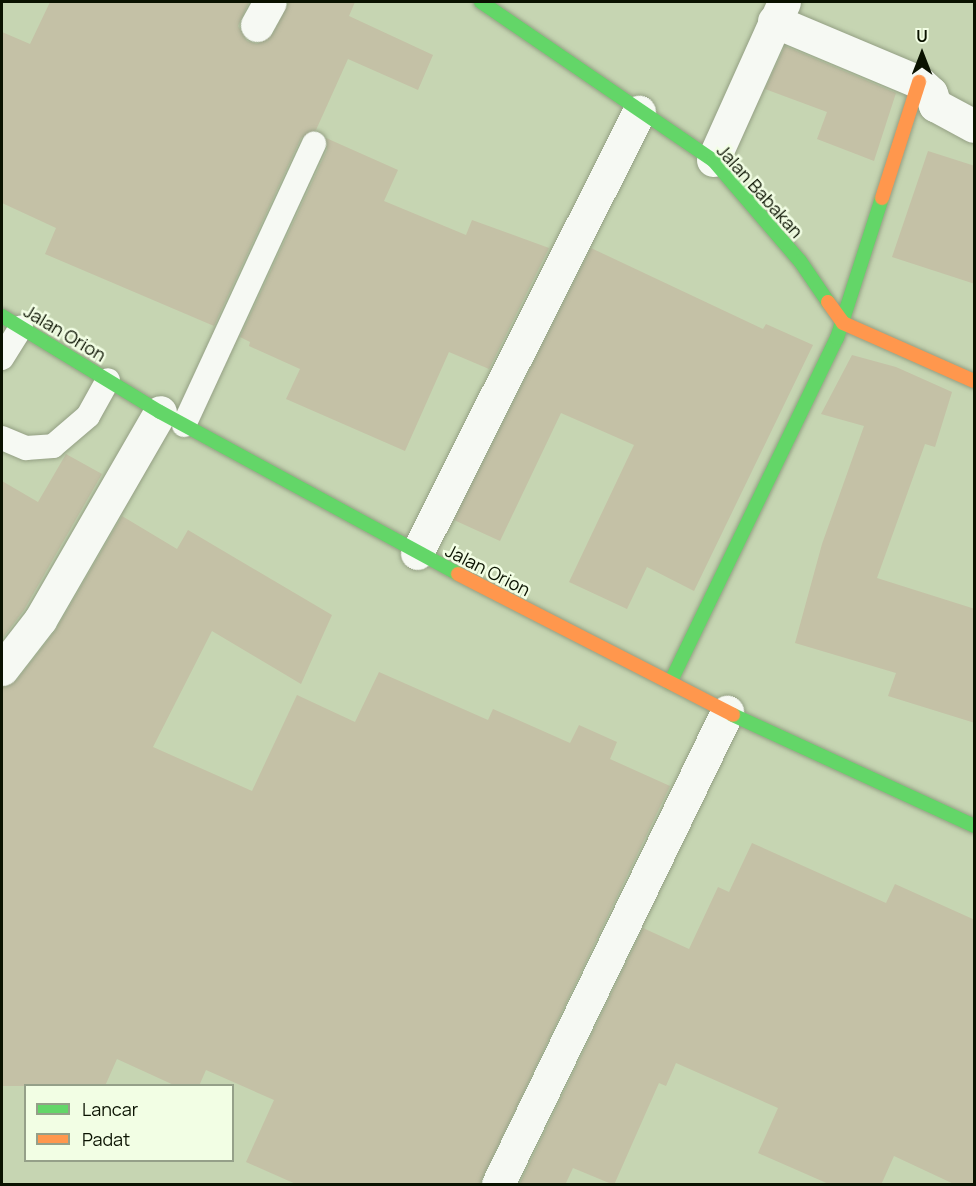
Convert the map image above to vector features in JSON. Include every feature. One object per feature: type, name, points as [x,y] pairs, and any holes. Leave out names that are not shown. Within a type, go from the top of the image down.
[{"type":"main road","name":"Jalan Babakan","points":[[481,2],[632,123],[713,160],[800,261],[843,323]]},
{"type":"main road","points":[[670,683],[822,364],[837,338],[843,323],[851,286],[919,82]]},
{"type":"main road","name":"Jalan Orion","points":[[11,321],[172,418],[417,553],[727,712],[975,826]]},
{"type":"main road","points":[[843,323],[975,381]]},
{"type":"street","points":[[713,160],[779,11],[919,82],[931,93],[935,105],[975,126]]},
{"type":"street","points":[[417,553],[632,123]]},
{"type":"street","points":[[2,669],[40,620],[172,418]]},
{"type":"street","points":[[498,1185],[727,712]]},
{"type":"lane","points":[[172,418],[314,144]]},
{"type":"lane","points":[[2,358],[11,321]]},
{"type":"lane","points":[[2,438],[26,448],[53,446],[88,416],[108,380]]},
{"type":"building","points":[[50,2],[249,2],[238,26],[247,41],[257,44],[273,34],[289,2],[355,2],[349,16],[433,55],[418,90],[348,59],[316,130],[301,138],[214,326],[45,254],[56,228],[2,203],[2,32],[30,44]]},
{"type":"building","points":[[785,46],[896,93],[874,161],[817,139],[827,112],[765,89]]},
{"type":"building","points":[[326,138],[398,170],[384,201],[466,235],[472,220],[549,248],[489,369],[449,352],[405,451],[286,399],[300,369],[249,346],[250,342],[240,337],[327,150]]},
{"type":"building","points":[[928,151],[975,166],[975,284],[892,257]]},
{"type":"building","points":[[591,248],[763,329],[766,324],[813,345],[694,591],[647,567],[627,609],[569,582],[634,445],[561,413],[500,541],[454,520]]},
{"type":"building","points":[[852,355],[896,367],[952,392],[935,447],[925,444],[877,578],[975,609],[975,723],[888,696],[896,673],[795,643],[822,544],[864,426],[821,414]]},
{"type":"building","points":[[66,454],[102,474],[24,610],[2,639],[2,481],[38,502]]},
{"type":"building","points":[[122,516],[177,549],[188,530],[332,615],[301,684],[212,631],[153,747],[252,791],[297,695],[355,722],[379,672],[488,720],[493,709],[570,743],[579,725],[617,742],[610,759],[670,786],[479,1185],[298,1185],[246,1162],[274,1100],[206,1070],[200,1084],[172,1084],[117,1059],[106,1084],[2,1086],[2,687],[17,680],[55,631]]},
{"type":"building","points":[[752,843],[886,903],[895,884],[975,920],[975,1185],[956,1185],[894,1156],[881,1185],[831,1185],[758,1153],[778,1108],[676,1063],[666,1086],[659,1083],[614,1185],[573,1168],[565,1185],[519,1185],[643,928],[689,949],[718,887],[729,892]]},
{"type":"traffic: fast","points":[[481,2],[713,160],[800,261],[828,302]]},
{"type":"traffic: fast","points":[[670,683],[837,338],[882,198]]},
{"type":"traffic: fast","points":[[2,316],[160,412],[458,574]]},
{"type":"traffic: fast","points":[[733,715],[974,826]]},
{"type":"traffic: slow","points":[[882,198],[919,82]]},
{"type":"traffic: slow","points":[[828,302],[843,323],[974,381]]},
{"type":"traffic: slow","points":[[458,574],[733,715]]}]
